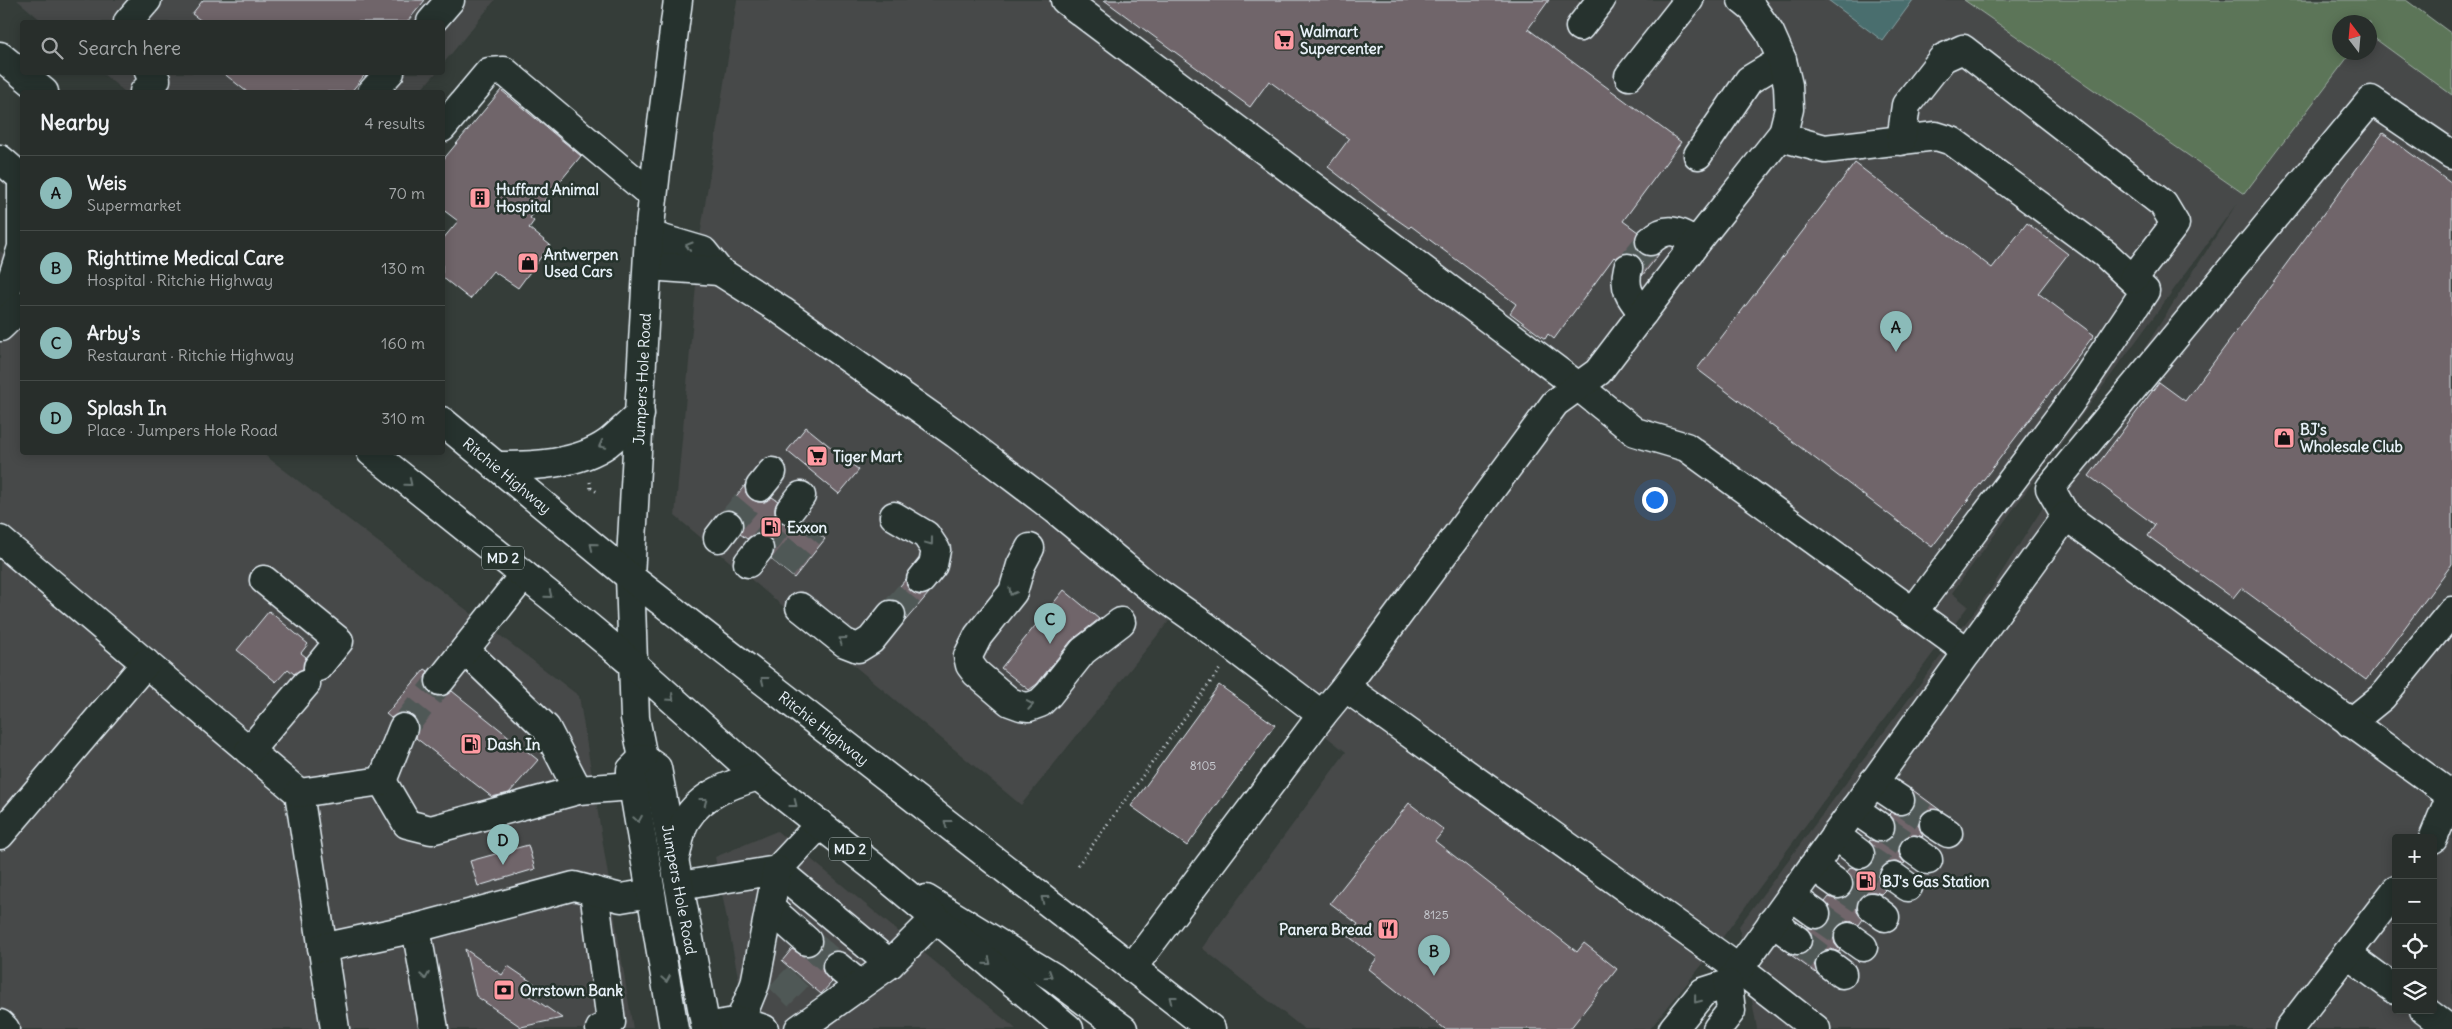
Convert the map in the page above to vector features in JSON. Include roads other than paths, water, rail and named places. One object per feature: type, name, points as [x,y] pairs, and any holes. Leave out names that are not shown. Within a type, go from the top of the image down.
[{"type":"main road","points":[[130,20],[147,0]]},
{"type":"main road","points":[[434,20],[450,0]]},
{"type":"main road","name":"Jumpers Hole Road","points":[[678,0],[653,196],[630,577],[635,718],[643,758],[657,768],[706,1028]]},
{"type":"main road","points":[[1065,0],[1579,387],[1635,432],[1686,447],[1968,652]]},
{"type":"main road","points":[[1580,28],[1601,0]]},
{"type":"main road","points":[[1629,76],[1689,0]]},
{"type":"main road","points":[[1132,968],[1322,715],[1346,686],[1555,403],[1598,372],[1696,243],[1781,137],[1789,109],[1788,84],[1782,60],[1770,33],[1753,9],[1742,0]]},
{"type":"main road","points":[[1901,141],[1906,105],[1943,58],[1963,49],[2163,204],[2175,224],[2133,279]]},
{"type":"main road","points":[[0,56],[20,72]]},
{"type":"main road","points":[[1698,155],[1749,80],[1782,60]]},
{"type":"main road","points":[[445,124],[489,72],[504,71],[653,196]]},
{"type":"main road","points":[[23,75],[42,90]]},
{"type":"main road","points":[[374,90],[387,75]]},
{"type":"main road","points":[[2435,834],[2452,796],[2066,516],[2050,488],[2371,100],[2452,155]]},
{"type":"main road","points":[[1781,137],[1825,149],[1936,136],[1952,141],[2105,254],[2146,290],[2070,403],[1913,612]]},
{"type":"main road","points":[[0,159],[20,175]]},
{"type":"main road","points":[[1650,241],[1660,232],[1670,231],[1681,233],[1696,243]]},
{"type":"main road","points":[[650,235],[704,251],[719,271],[782,311],[956,434],[1056,510],[1148,586],[1235,648],[1322,715]]},
{"type":"main road","points":[[0,302],[13,276],[20,253]]},
{"type":"main road","points":[[648,266],[719,271]]},
{"type":"main road","points":[[1628,268],[1625,280],[1627,288],[1631,298],[1643,313]]},
{"type":"main road","points":[[0,327],[20,308]]},
{"type":"main road","points":[[496,466],[550,464],[575,458],[607,444],[640,414]]},
{"type":"main road","name":"Ritchie Highway","points":[[445,424],[630,577],[1211,1029]]},
{"type":"main road","name":"MD 2","points":[[374,455],[634,665],[758,776],[936,918],[1061,1027]]},
{"type":"main road","points":[[894,516],[926,535],[936,550],[934,565],[921,580]]},
{"type":"main road","points":[[1673,1029],[1703,992],[1734,976],[2066,516]]},
{"type":"main road","points":[[0,540],[299,793],[334,1029]]},
{"type":"main road","points":[[1030,548],[1021,565],[1013,592],[978,636],[968,656],[970,665],[976,673],[1010,702],[1021,706],[1029,706],[1040,702],[1049,694],[1083,652],[1121,622]]},
{"type":"main road","points":[[440,681],[524,575]]},
{"type":"main road","points":[[250,751],[338,641],[264,580]]},
{"type":"main road","points":[[800,607],[845,643],[858,648],[864,646],[870,640],[891,615]]},
{"type":"main road","points":[[2350,722],[2382,697],[2452,611]]},
{"type":"main road","points":[[465,650],[546,728],[578,790]]},
{"type":"main road","points":[[0,835],[146,663]]},
{"type":"main road","points":[[1346,686],[1734,976],[1816,1029]]},
{"type":"main road","points":[[382,781],[403,728]]},
{"type":"main road","name":"Jumpers Hole Road","points":[[643,758],[631,771],[674,1029]]},
{"type":"main road","points":[[674,858],[685,821],[696,807],[715,792],[758,776]]},
{"type":"main road","points":[[382,781],[407,824],[431,830],[578,790],[633,786]]},
{"type":"main road","points":[[299,793],[382,781]]},
{"type":"main road","points":[[1873,782],[1900,800]]},
{"type":"main road","points":[[1854,809],[1880,827]]},
{"type":"main road","points":[[706,1028],[752,1025],[754,984],[769,969],[771,909],[777,870],[820,824]]},
{"type":"main road","points":[[1835,835],[1860,854]]},
{"type":"main road","points":[[1813,866],[1838,884]]},
{"type":"main road","points":[[874,867],[1053,977],[1124,1029]]},
{"type":"main road","points":[[680,886],[777,870],[890,964]]},
{"type":"main road","points":[[322,948],[416,928],[574,886],[621,898],[651,893]]},
{"type":"main road","points":[[594,891],[611,1022],[605,1028],[600,1029]]},
{"type":"main road","points":[[2290,1029],[2392,895]]},
{"type":"main road","points":[[1791,896],[1816,914]]},
{"type":"main road","points":[[771,909],[807,940]]},
{"type":"main road","points":[[808,1015],[860,985],[890,964],[936,918]]},
{"type":"main road","points":[[1772,922],[1797,940]]},
{"type":"main road","points":[[416,928],[434,1029]]},
{"type":"main road","points":[[2347,954],[2392,987]]},
{"type":"main road","points":[[837,966],[860,985]]},
{"type":"main road","points":[[1717,1029],[1731,1011],[1734,976]]},
{"type":"main road","points":[[2429,1014],[2449,1029]]},
{"type":"main road","points":[[0,1024],[5,1029]]},
{"type":"water","points":[[1828,0],[1913,0],[1883,41]]},
{"type":"tunnel","points":[[1628,268],[1650,241]]},
{"type":"tunnel","points":[[728,525],[760,487]]},
{"type":"tunnel","points":[[759,549],[790,510]]},
{"type":"tunnel","points":[[782,568],[813,530]]},
{"type":"tunnel","points":[[891,615],[921,580]]},
{"type":"tunnel","points":[[403,728],[440,681]]},
{"type":"tunnel","points":[[1900,800],[1934,824]]},
{"type":"tunnel","points":[[1880,827],[1914,850]]},
{"type":"tunnel","points":[[1860,854],[1894,877]]},
{"type":"tunnel","points":[[1838,884],[1872,907]]},
{"type":"tunnel","points":[[1816,914],[1849,937]]},
{"type":"tunnel","points":[[1797,940],[1830,965]]},
{"type":"tunnel","points":[[807,941],[837,966]]},
{"type":"tunnel","points":[[778,977],[805,1003]]},
{"type":"place","name":"Walmart Supercenter","points":[[1284,40]]},
{"type":"place","name":"Huffard Animal Hospital","points":[[480,198]]},
{"type":"place","name":"Antwerpen Used Cars","points":[[528,263]]},
{"type":"place","name":"Weis","points":[[1896,352]]},
{"type":"place","name":"BJ's Wholesale Club","points":[[2284,438]]},
{"type":"place","name":"Tiger Mart","points":[[817,456]]},
{"type":"place","name":"Exxon","points":[[771,527]]},
{"type":"place","name":"Arby's","points":[[1050,644]]},
{"type":"place","name":"Dash In","points":[[471,744]]},
{"type":"place","name":"Splash In","points":[[503,865]]},
{"type":"place","name":"BJ's Gas Station","points":[[1866,881]]},
{"type":"place","name":"Panera Bread","points":[[1388,929]]},
{"type":"place","name":"Righttime Medical Care","points":[[1434,976]]},
{"type":"place","name":"Orrstown Bank","points":[[504,990]]}]
